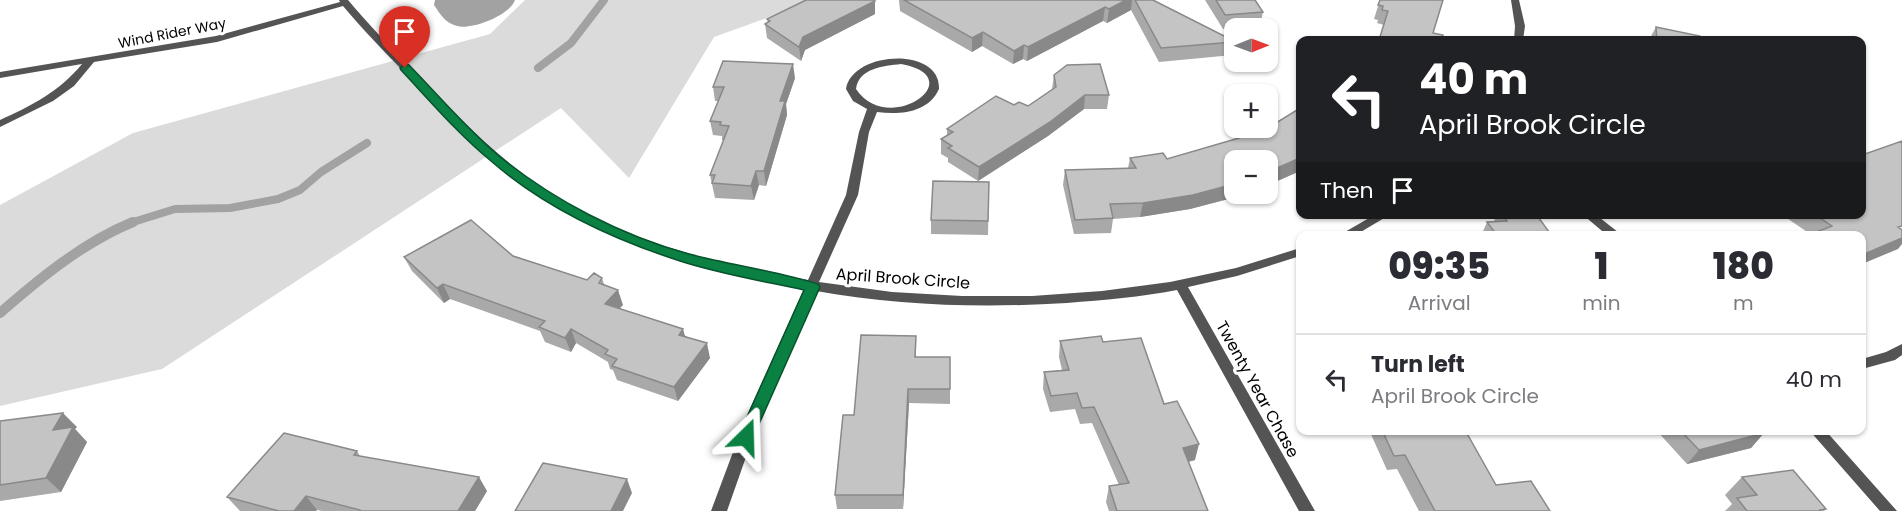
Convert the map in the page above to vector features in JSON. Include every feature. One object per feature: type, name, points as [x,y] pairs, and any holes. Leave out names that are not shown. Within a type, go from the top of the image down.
[{"type":"street","points":[[1515,0],[1520,26],[1519,36]]},
{"type":"street","name":"Wind Rider Way","points":[[0,75],[217,39],[344,1]]},
{"type":"street","name":"April Brook Circle","points":[[344,1],[470,136],[523,180],[573,212],[628,237],[684,257],[813,287],[883,296],[998,301],[1064,299],[1180,284],[1261,267],[1296,254]]},
{"type":"street","points":[[0,124],[63,92],[90,61]]},
{"type":"street","points":[[891,61],[913,63],[930,72],[935,78],[936,86],[933,94],[917,106],[903,110],[873,108],[860,103],[853,96],[850,88],[852,79],[859,71],[870,65],[891,61]]},
{"type":"street","points":[[719,511],[752,420],[852,195],[864,132],[873,108]]},
{"type":"street","points":[[1354,231],[1376,219]]},
{"type":"street","points":[[1594,219],[1610,231]]},
{"type":"street","name":"Twenty Year Chase","points":[[1180,284],[1307,511]]},
{"type":"street","points":[[1866,362],[1890,356],[1902,349]]},
{"type":"street","points":[[1821,435],[1889,511]]},
{"type":"shaded area","points":[[435,0],[515,0],[512,6],[498,16],[464,27],[453,25],[446,20],[434,5]]},
{"type":"shaded area","points":[[525,0],[817,0],[714,37],[629,178],[561,108],[162,369],[0,406],[0,205],[133,133],[490,34]]},
{"type":"building","points":[[806,0],[875,1],[803,37],[799,47],[765,24],[770,21],[767,19]]},
{"type":"building","points":[[904,0],[1126,0],[1109,9],[1105,7],[1028,47],[1024,45],[1014,51],[983,32],[972,38]]},
{"type":"building","points":[[1135,0],[1153,0],[1224,36],[1224,43],[1161,48]]},
{"type":"building","points":[[1216,0],[1255,0],[1263,12],[1225,15]]},
{"type":"building","points":[[1380,0],[1443,0],[1433,33],[1443,36],[1380,36],[1388,11],[1382,10],[1383,6],[1378,5]]},
{"type":"building","points":[[1656,27],[1700,36],[1657,36]]},
{"type":"building","points":[[723,61],[793,64],[780,101],[785,101],[764,171],[756,171],[751,186],[712,183],[715,175],[710,175],[729,126],[720,125],[721,122],[710,121],[724,87],[713,87]]},
{"type":"building","points":[[1100,64],[1109,95],[1085,95],[1050,122],[979,167],[948,148],[952,146],[941,139],[953,132],[947,129],[996,96],[1014,105],[1019,102],[1028,106],[1056,87],[1054,75],[1067,65]]},
{"type":"building","points":[[1296,110],[1296,160],[1278,168],[1278,150],[1224,150],[1224,187],[1193,195],[1143,203],[1110,204],[1113,218],[1075,220],[1065,170],[1136,168],[1130,158],[1163,153],[1167,159],[1239,138],[1278,138],[1278,122]]},
{"type":"building","points":[[1902,141],[1902,226],[1898,227],[1902,230],[1902,238],[1866,253],[1866,231],[1819,231],[1832,226],[1822,219],[1866,219],[1866,154]]},
{"type":"building","points":[[933,181],[989,182],[988,221],[931,220]]},
{"type":"building","points":[[1506,219],[1540,219],[1548,231],[1494,231],[1487,222],[1507,221]]},
{"type":"building","points":[[471,220],[513,256],[587,280],[594,273],[602,278],[599,283],[618,290],[605,304],[683,329],[679,335],[707,343],[674,387],[612,366],[617,359],[605,354],[608,350],[571,329],[565,338],[539,327],[545,321],[443,284],[437,288],[404,257]]},
{"type":"building","points":[[861,335],[916,336],[915,357],[950,357],[950,389],[908,389],[903,495],[835,495],[843,415],[854,415]]},
{"type":"building","points":[[1101,336],[1103,342],[1141,338],[1164,404],[1177,401],[1199,444],[1183,448],[1208,511],[1117,511],[1109,486],[1129,483],[1094,407],[1082,408],[1077,393],[1051,396],[1044,372],[1069,370],[1060,341]]},
{"type":"building","points":[[63,413],[53,430],[73,427],[46,478],[0,485],[0,421]]},
{"type":"building","points":[[284,433],[357,451],[354,455],[479,477],[458,511],[360,511],[306,496],[294,511],[279,511],[227,497]]},
{"type":"building","points":[[1384,435],[1468,435],[1496,485],[1531,481],[1550,511],[1435,511],[1405,455],[1394,456]]},
{"type":"building","points":[[1685,435],[1756,435],[1699,450]]},
{"type":"building","points":[[543,463],[627,479],[611,511],[515,511]]},
{"type":"building","points":[[1793,470],[1826,509],[1821,511],[1747,511],[1737,498],[1757,495],[1742,477]]},
{"type":"waterway","points":[[538,68],[571,43],[604,0]]},
{"type":"waterway","points":[[132,222],[175,209],[230,208],[278,199],[300,190],[321,172],[367,143]]},
{"type":"waterway","points":[[0,313],[80,250],[132,222]]},
{"type":"route","points":[[405,68],[495,159],[573,212],[628,237],[684,257],[813,287],[746,437]]}]
